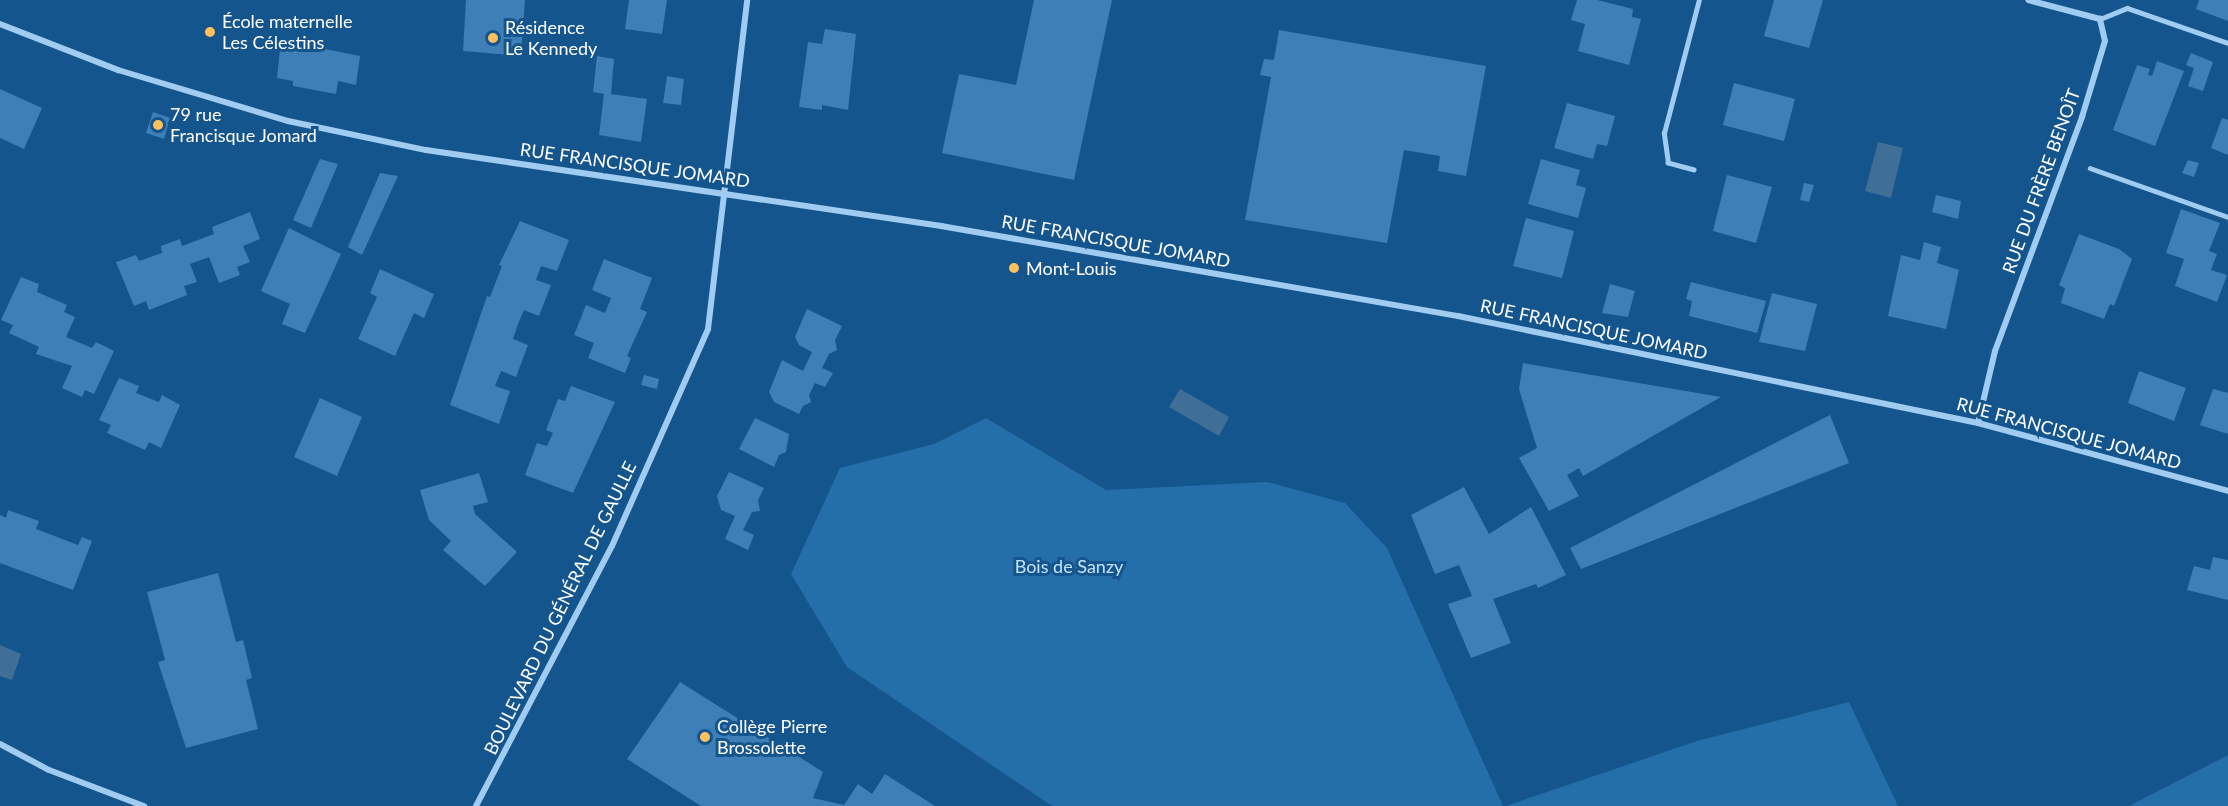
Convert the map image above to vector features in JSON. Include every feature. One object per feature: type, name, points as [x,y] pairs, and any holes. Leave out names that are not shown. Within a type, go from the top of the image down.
[{"type":"street","name":"BOULEVARD DU GÉNÉRAL DE GAULLE","points":[[476,806],[612,546],[708,329],[747,0]]},
{"type":"street","points":[[2028,0],[2100,19]]},
{"type":"street","name":"RUE DU FRÈRE BENOÎT","points":[[1978,423],[1995,351],[2082,117],[2105,41],[2100,19]]},
{"type":"street","name":"RUE FRANCISQUE JOMARD","points":[[0,24],[118,70],[288,121],[426,150],[725,191],[1458,316],[1978,423],[2228,491]]},
{"type":"street","points":[[0,744],[49,770],[144,806]]},
{"type":"lane","points":[[1694,170],[1668,163],[1664,133],[1699,0]]},
{"type":"lane","points":[[2100,19],[2127,8],[2228,43]]},
{"type":"lane","points":[[2090,168],[2228,217]]},
{"type":"green space","name":"Bois de Sanzy","points":[[986,418],[1106,490],[1267,482],[1345,503],[1387,548],[1503,806],[1052,806],[847,667],[791,574],[840,468],[934,444]]},
{"type":"green space","points":[[1849,702],[1898,806],[1506,806],[1697,741]]},
{"type":"green space","points":[[2228,755],[2228,806],[2129,806]]},
{"type":"shaded area","points":[[1878,142],[1903,148],[1891,198],[1865,191]]},
{"type":"shaded area","points":[[1180,389],[1229,417],[1219,436],[1169,407]]},
{"type":"shaded area","points":[[0,645],[21,654],[12,680],[0,676]]},
{"type":"building","name":"Résidence Le Kennedy","points":[[466,0],[525,0],[521,56],[463,51]]},
{"type":"building","points":[[629,0],[667,0],[662,34],[625,29]]},
{"type":"building","points":[[1034,0],[1112,0],[1074,180],[942,153],[959,74],[1016,85]]},
{"type":"building","points":[[1577,0],[1597,0],[1633,9],[1632,17],[1641,19],[1629,65],[1578,51],[1585,24],[1571,20]]},
{"type":"building","points":[[1774,0],[1823,0],[1809,48],[1764,36]]},
{"type":"building","points":[[2199,0],[2228,0],[2228,21],[2196,9]]},
{"type":"building","points":[[825,29],[856,34],[848,110],[822,105],[822,110],[799,107],[808,42],[822,44]]},
{"type":"building","points":[[1279,30],[1486,66],[1466,176],[1438,171],[1440,156],[1404,150],[1387,243],[1245,220],[1271,77],[1260,75],[1264,59],[1274,60]]},
{"type":"building","points":[[281,40],[360,56],[356,85],[338,81],[336,94],[293,86],[293,81],[277,78]]},
{"type":"building","points":[[2191,53],[2213,62],[2203,91],[2188,86],[2194,68],[2186,65]]},
{"type":"building","points":[[597,56],[614,59],[611,94],[647,99],[641,142],[599,135],[604,94],[593,92]]},
{"type":"building","points":[[2157,61],[2184,71],[2155,146],[2113,130],[2137,65],[2150,69],[2148,75],[2152,76]]},
{"type":"building","points":[[667,76],[684,79],[681,105],[663,103]]},
{"type":"building","points":[[1734,83],[1795,99],[1784,141],[1723,125]]},
{"type":"building","points":[[0,89],[42,108],[24,149],[0,138]]},
{"type":"building","points":[[1567,103],[1615,116],[1607,146],[1597,144],[1593,159],[1554,148]]},
{"type":"building","name":"79 rue Francisque Jomard","points":[[153,112],[170,118],[164,139],[146,133]]},
{"type":"building","points":[[2222,118],[2228,120],[2228,155],[2211,148]]},
{"type":"building","points":[[320,159],[338,164],[311,228],[293,220]]},
{"type":"building","points":[[1541,159],[1580,170],[1576,185],[1586,188],[1578,218],[1528,204]]},
{"type":"building","points":[[2188,160],[2199,163],[2194,177],[2182,173]]},
{"type":"building","points":[[380,173],[398,176],[362,255],[348,247]]},
{"type":"building","points":[[1727,175],[1772,187],[1756,243],[1713,231]]},
{"type":"building","points":[[1804,183],[1814,185],[1809,202],[1800,200]]},
{"type":"building","points":[[1936,195],[1961,201],[1958,219],[1932,212]]},
{"type":"building","points":[[2181,209],[2220,223],[2209,251],[2217,254],[2211,270],[2227,275],[2217,302],[2175,286],[2184,259],[2166,253]]},
{"type":"building","points":[[250,212],[260,239],[243,246],[250,262],[237,267],[240,275],[219,283],[209,257],[190,264],[197,282],[184,286],[187,295],[149,310],[146,301],[134,306],[116,262],[136,255],[139,261],[162,253],[161,246],[180,239],[182,246],[214,234],[212,227]]},
{"type":"building","points":[[1526,218],[1574,231],[1562,278],[1513,266]]},
{"type":"building","points":[[520,221],[569,240],[557,271],[541,266],[536,280],[551,285],[539,316],[524,310],[518,324],[513,339],[528,345],[516,377],[501,371],[495,386],[510,391],[499,424],[450,405],[487,296],[490,297],[502,266],[499,265]]},
{"type":"building","points":[[289,228],[341,254],[305,333],[282,324],[290,304],[261,291]]},
{"type":"building","points":[[2079,234],[2119,249],[2132,259],[2114,306],[2110,304],[2104,319],[2061,303],[2065,288],[2059,285]]},
{"type":"building","points":[[1924,242],[1941,247],[1937,263],[1959,270],[1946,329],[1888,316],[1901,255],[1920,260]]},
{"type":"building","points":[[604,259],[652,278],[640,309],[647,312],[627,356],[631,358],[625,373],[588,358],[594,343],[574,335],[586,305],[605,313],[611,298],[592,290]]},
{"type":"building","points":[[380,269],[434,294],[424,318],[414,313],[395,356],[358,339],[377,297],[370,293]]},
{"type":"building","points":[[21,277],[39,284],[37,292],[67,305],[64,312],[75,317],[66,337],[92,348],[96,342],[114,351],[94,394],[85,390],[82,397],[62,388],[72,366],[36,354],[39,347],[9,333],[13,325],[1,320]]},
{"type":"building","points":[[1691,282],[1766,301],[1757,333],[1689,316],[1692,301],[1686,299]]},
{"type":"building","points":[[1610,284],[1635,291],[1628,317],[1602,313]]},
{"type":"building","points":[[1772,293],[1817,304],[1805,351],[1759,342]]},
{"type":"building","points":[[807,309],[842,326],[835,340],[837,350],[829,354],[822,368],[833,373],[825,387],[815,383],[809,395],[811,402],[803,406],[799,414],[774,402],[769,392],[782,360],[803,371],[812,352],[799,345],[795,337]]},
{"type":"building","points":[[1523,363],[1721,397],[1583,476],[1579,468],[1567,475],[1579,496],[1549,511],[1519,458],[1537,448],[1519,389]]},
{"type":"building","points":[[2139,371],[2186,388],[2174,421],[2128,403]]},
{"type":"building","points":[[644,375],[659,379],[657,389],[641,385]]},
{"type":"building","points":[[119,378],[139,386],[136,393],[159,402],[162,395],[180,405],[161,448],[149,442],[145,450],[107,433],[111,425],[99,420]]},
{"type":"building","points":[[571,386],[615,402],[573,493],[525,475],[537,443],[547,446],[553,433],[546,430],[558,399],[565,401]]},
{"type":"building","points":[[2213,389],[2228,393],[2228,434],[2200,425]]},
{"type":"building","points":[[320,398],[362,417],[337,476],[294,457]]},
{"type":"building","points":[[1830,415],[1849,463],[1581,569],[1570,548]]},
{"type":"building","points":[[755,418],[789,434],[786,452],[779,455],[774,467],[739,449]]},
{"type":"building","points":[[729,472],[764,488],[758,500],[760,511],[752,512],[743,530],[754,535],[748,550],[725,539],[735,516],[721,510],[717,496]]},
{"type":"building","points":[[479,473],[488,502],[473,506],[475,514],[517,552],[485,586],[443,550],[451,541],[429,520],[420,490]]},
{"type":"building","points":[[1464,487],[1489,534],[1531,507],[1566,575],[1538,588],[1536,584],[1493,599],[1511,643],[1471,658],[1448,604],[1472,596],[1459,565],[1435,574],[1411,515]]},
{"type":"building","points":[[8,510],[39,521],[36,529],[78,545],[82,537],[92,541],[73,590],[0,563],[0,515],[6,518]]},
{"type":"building","points":[[2213,557],[2228,560],[2228,600],[2187,590],[2194,566],[2210,570]]},
{"type":"building","points":[[218,573],[236,642],[243,640],[252,678],[246,680],[258,729],[186,748],[158,662],[165,660],[147,592]]},
{"type":"building","name":"Collège Pierre Brossolette","points":[[680,682],[823,772],[813,798],[844,805],[858,784],[872,794],[885,774],[935,806],[701,806],[627,759]]},
{"type":"place","name":"École maternelle Les Célestins","points":[[210,32]]},
{"type":"place","name":"Résidence Le Kennedy","points":[[493,38]]},
{"type":"place","name":"79 rue Francisque Jomard","points":[[158,125]]},
{"type":"place","name":"Mont-Louis","points":[[1014,268]]},
{"type":"place","name":"Collège Pierre Brossolette","points":[[705,737]]}]
